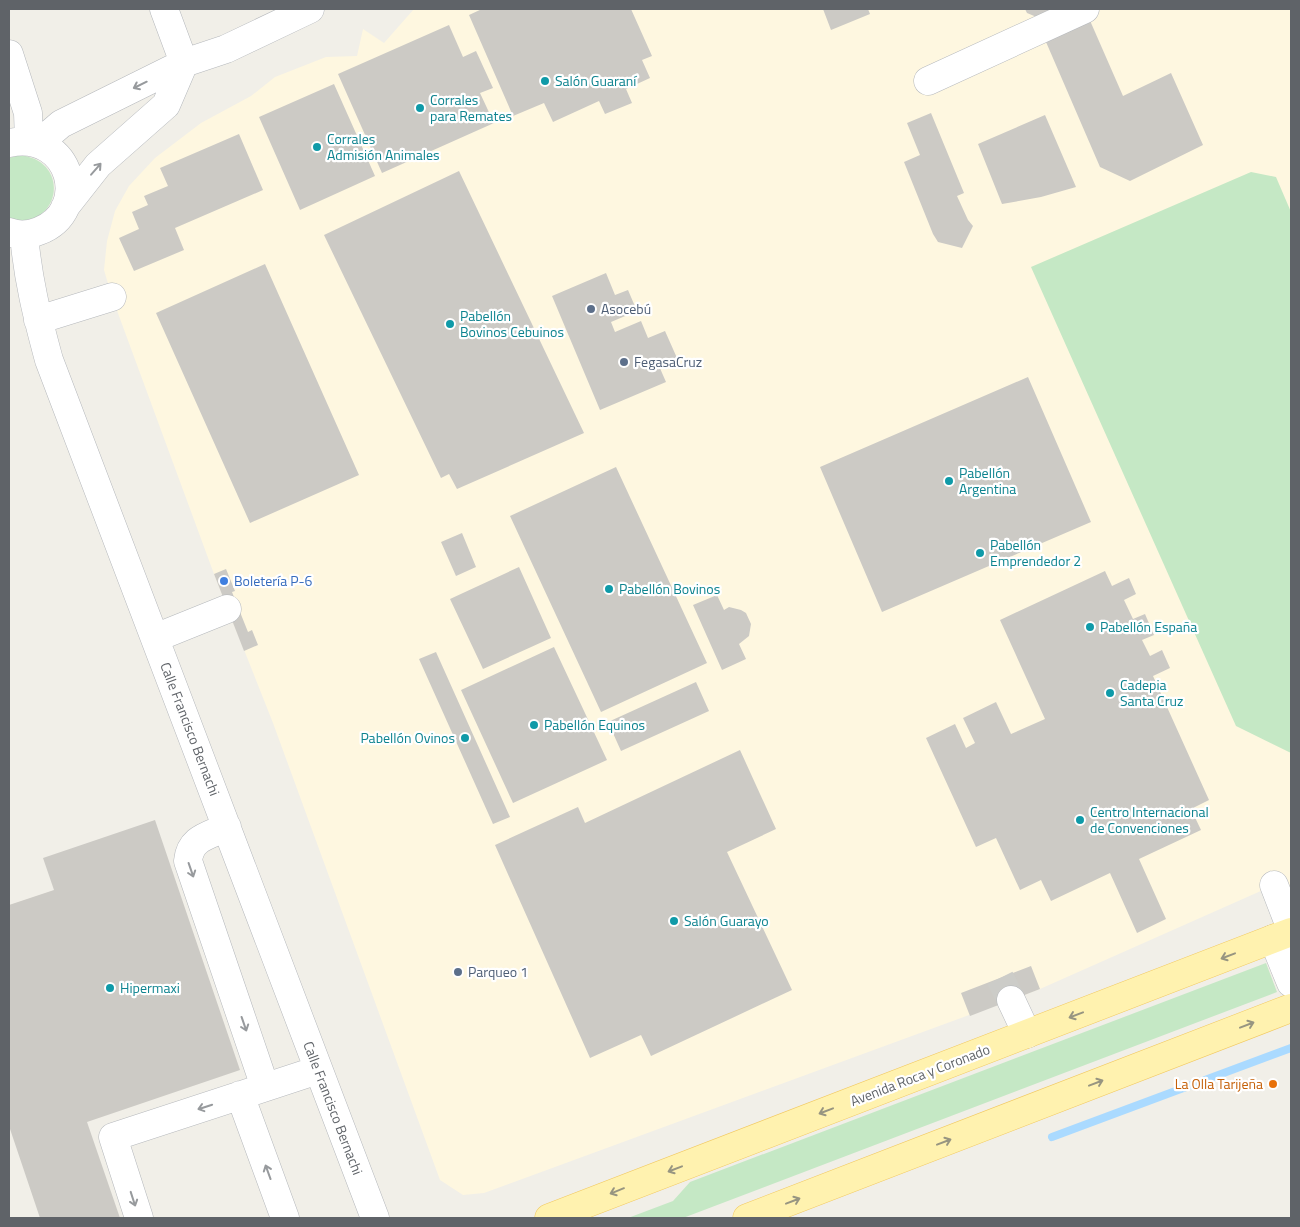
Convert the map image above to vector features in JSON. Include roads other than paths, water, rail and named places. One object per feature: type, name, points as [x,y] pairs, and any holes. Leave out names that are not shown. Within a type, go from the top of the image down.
[{"type":"main road","name":"Avenida Roca y Coronado","points":[[549,1218],[589,1211],[1027,1034],[1285,934]]},
{"type":"main road","points":[[747,1218],[1291,1008]]},
{"type":"street","points":[[16,233],[44,229],[53,224],[98,165],[166,105],[184,63],[164,9]]},
{"type":"street","points":[[26,143],[184,63],[226,49],[310,9]]},
{"type":"street","points":[[928,81],[1085,9]]},
{"type":"street","points":[[9,54],[28,113],[26,143]]},
{"type":"street","points":[[26,143],[49,149],[57,156],[68,175],[69,197],[65,207]]},
{"type":"street","name":"Calle Francisco Bernachi","points":[[16,233],[27,266],[32,295],[49,360],[375,1218]]},
{"type":"street","points":[[38,320],[112,297]]},
{"type":"street","points":[[155,638],[227,608]]},
{"type":"street","points":[[227,827],[195,842],[189,850],[188,861],[266,1087]]},
{"type":"street","points":[[1274,885],[1285,934],[1291,983]]},
{"type":"street","points":[[1011,1000],[1027,1034]]},
{"type":"street","points":[[139,1218],[112,1137],[318,1070]]},
{"type":"street","points":[[240,1095],[285,1218]]},
{"type":"waterway","points":[[1052,1137],[1291,1048]]},
{"type":"tunnel","points":[[1000,978],[1011,1000]]},
{"type":"place","name":"Salón Guaraní","points":[[545,81]]},
{"type":"place","name":"Corrales para Remates","points":[[420,108]]},
{"type":"place","name":"Corrales Admisión Animales","points":[[317,147]]},
{"type":"place","name":"Asocebú","points":[[591,309]]},
{"type":"place","name":"Pabellón Bovinos Cebuinos","points":[[450,324]]},
{"type":"place","name":"FegasaCruz","points":[[624,362]]},
{"type":"place","name":"Pabellón Argentina","points":[[949,481]]},
{"type":"place","name":"Pabellón Emprendedor 2","points":[[980,553]]},
{"type":"place","name":"Boletería P-6","points":[[224,581]]},
{"type":"place","name":"Pabellón Bovinos","points":[[609,589]]},
{"type":"place","name":"Pabellón España","points":[[1090,627]]},
{"type":"place","name":"Cadepia Santa Cruz","points":[[1110,693]]},
{"type":"place","name":"Pabellón Equinos","points":[[534,725]]},
{"type":"place","name":"Pabellón Ovinos","points":[[465,738]]},
{"type":"place","name":"Centro Internacional de Convenciones","points":[[1080,820]]},
{"type":"place","name":"Salón Guarayo","points":[[674,921]]},
{"type":"place","name":"Parqueo 1","points":[[458,972]]},
{"type":"place","name":"Hipermaxi","points":[[110,988]]},
{"type":"place","name":"La Olla Tarijeña","points":[[1273,1084]]}]
